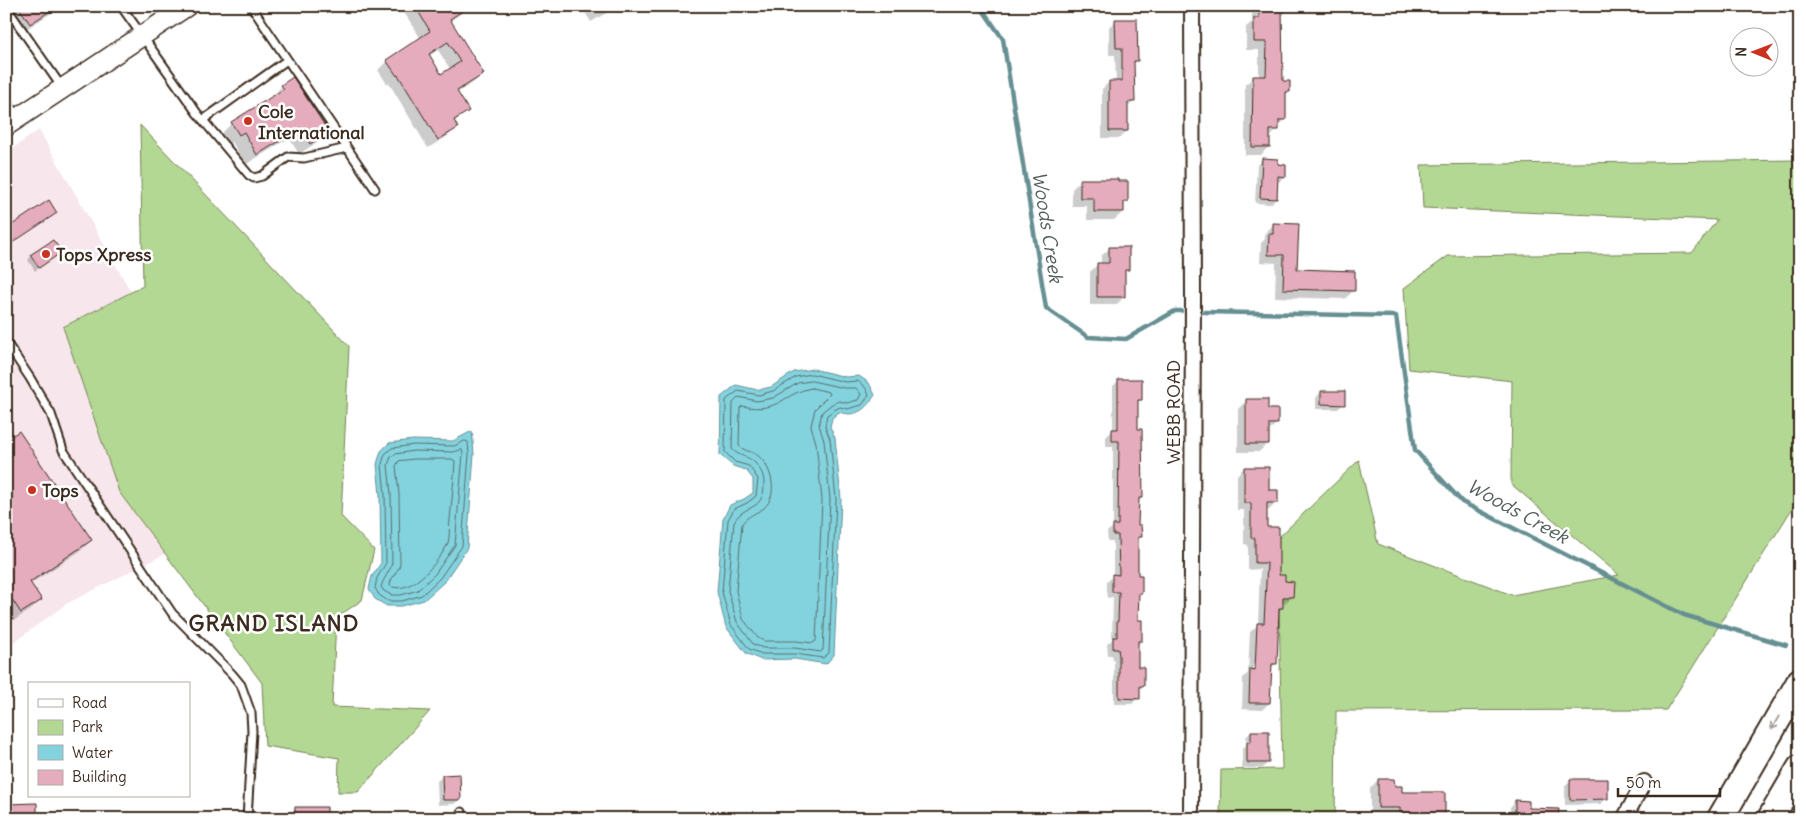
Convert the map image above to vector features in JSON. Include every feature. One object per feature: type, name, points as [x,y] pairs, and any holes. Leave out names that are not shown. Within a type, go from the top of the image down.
[{"type":"highway","points":[[1720,819],[1800,681]]},
{"type":"highway","points":[[1770,819],[1800,768]]},
{"type":"main road","points":[[12,123],[187,6]]},
{"type":"street","name":"WEBB ROAD","points":[[1191,819],[1192,6]]},
{"type":"street","points":[[1624,819],[1644,782]]},
{"type":"lane","points":[[121,6],[141,37],[203,120],[248,175],[254,178],[262,176],[288,157],[304,158],[348,148]]},
{"type":"lane","points":[[250,6],[375,189]]},
{"type":"lane","points":[[6,7],[63,89]]},
{"type":"lane","points":[[203,120],[287,60]]},
{"type":"lane","points":[[6,100],[12,123]]},
{"type":"lane","points":[[6,342],[51,414],[63,450],[172,612],[241,685],[250,713],[252,731],[247,819]]},
{"type":"shaded area","points":[[39,130],[131,292],[63,327],[119,492],[165,554],[66,604],[6,648],[6,153]]},
{"type":"green space","points":[[140,125],[349,346],[341,516],[374,550],[362,600],[336,618],[332,707],[430,711],[358,792],[338,792],[339,758],[265,746],[262,683],[119,492],[63,327],[143,286]]},
{"type":"green space","points":[[1800,160],[1800,496],[1666,710],[1336,711],[1335,819],[1220,819],[1221,770],[1282,769],[1278,538],[1359,460],[1378,544],[1512,595],[1619,575],[1511,484],[1512,381],[1409,369],[1404,288],[1448,256],[1692,253],[1717,220],[1423,208],[1421,165]]},
{"type":"water","points":[[813,369],[846,377],[859,376],[869,383],[875,395],[860,411],[851,414],[839,412],[832,418],[830,427],[835,438],[841,499],[834,655],[826,664],[795,659],[761,660],[746,653],[726,627],[717,592],[723,519],[730,505],[753,493],[753,479],[746,470],[733,466],[720,455],[721,397],[736,385],[758,390],[771,387],[794,372]]},
{"type":"water","points":[[472,431],[474,454],[467,548],[444,582],[424,600],[402,606],[387,606],[375,599],[369,589],[372,576],[381,563],[380,495],[377,464],[381,451],[389,443],[413,440],[453,441]]},
{"type":"building","points":[[18,6],[58,6],[30,24]]},
{"type":"building","points":[[415,6],[470,6],[450,19],[484,74],[457,91],[469,111],[454,120],[458,128],[438,140],[398,75],[386,60],[430,31]],"holes":[[[448,42],[460,62],[441,74],[429,54]]]},
{"type":"building","points":[[1259,6],[1282,6],[1283,81],[1290,81],[1290,92],[1286,92],[1286,120],[1279,120],[1279,130],[1270,130],[1270,147],[1252,147],[1253,76],[1266,76],[1267,42],[1254,42],[1254,18],[1259,18]]},
{"type":"building","points":[[1115,19],[1137,19],[1138,61],[1134,61],[1135,102],[1128,102],[1128,131],[1109,131],[1109,81],[1122,81],[1122,48],[1116,48]]},
{"type":"building","points":[[293,77],[329,132],[310,144],[301,128],[257,155],[244,132],[239,135],[231,122],[284,89],[281,85]]},
{"type":"building","points":[[1262,158],[1278,159],[1278,164],[1286,165],[1286,177],[1278,176],[1277,199],[1260,198]]},
{"type":"building","points":[[1080,179],[1118,179],[1118,181],[1128,181],[1128,202],[1124,202],[1124,212],[1094,212],[1094,198],[1080,198]]},
{"type":"building","points":[[49,200],[57,213],[6,247],[6,229]]},
{"type":"building","points":[[1273,223],[1299,224],[1297,269],[1355,271],[1355,291],[1283,289],[1284,255],[1268,255],[1269,234],[1273,234]]},
{"type":"building","name":"Tops Xpress","points":[[53,240],[62,252],[39,268],[30,255]]},
{"type":"building","points":[[1109,247],[1129,247],[1129,270],[1125,270],[1125,297],[1097,297],[1097,263],[1109,263]]},
{"type":"building","points":[[1118,379],[1142,379],[1142,400],[1138,400],[1138,429],[1142,429],[1143,498],[1139,498],[1138,525],[1141,525],[1142,537],[1138,537],[1138,575],[1142,575],[1142,593],[1139,593],[1138,620],[1142,620],[1142,641],[1138,641],[1138,667],[1144,667],[1144,686],[1140,686],[1140,699],[1119,698],[1119,656],[1118,649],[1113,649],[1113,637],[1117,637],[1119,592],[1112,592],[1112,574],[1119,575],[1118,535],[1113,535],[1113,525],[1118,525],[1119,441],[1112,441],[1112,429],[1118,429]]},
{"type":"building","points":[[1321,391],[1345,391],[1345,405],[1321,404]]},
{"type":"building","points":[[1246,399],[1268,399],[1268,409],[1278,409],[1278,424],[1269,424],[1269,444],[1246,444]]},
{"type":"building","name":"Tops","points":[[19,431],[92,540],[30,582],[42,600],[21,613],[6,590],[6,440]]},
{"type":"building","points":[[1244,467],[1269,467],[1269,490],[1278,490],[1278,503],[1267,503],[1267,527],[1279,527],[1279,575],[1285,575],[1285,581],[1294,582],[1293,597],[1283,597],[1283,608],[1279,608],[1277,664],[1272,664],[1270,703],[1249,703],[1250,669],[1255,670],[1257,623],[1264,623],[1267,563],[1255,563],[1255,538],[1251,538],[1251,503],[1244,503]]},
{"type":"building","points":[[1251,731],[1269,731],[1269,763],[1247,763],[1247,742],[1251,742]]},
{"type":"building","points":[[460,774],[461,800],[443,800],[442,775]]},
{"type":"building","points":[[1378,779],[1394,779],[1395,786],[1402,786],[1402,792],[1445,792],[1445,818],[1424,817],[1424,813],[1400,813],[1400,808],[1378,808]]},
{"type":"building","points":[[1570,779],[1608,779],[1608,799],[1570,800]]},
{"type":"building","points":[[1515,800],[1529,801],[1529,808],[1559,809],[1558,819],[1515,817]]},
{"type":"building","points":[[37,803],[37,819],[6,819],[6,804]]},
{"type":"building","points":[[295,807],[327,807],[327,819],[295,819]]},
{"type":"waterway","name":"Woods Creek","points":[[980,6],[1003,39],[1046,308],[1088,337],[1126,339],[1175,311],[1181,311]]},
{"type":"waterway","name":"Woods Creek","points":[[1204,312],[1396,316],[1415,450],[1462,502],[1684,615],[1786,645]]},
{"type":"place","name":"Cole International","points":[[248,121]]},
{"type":"place","name":"Tops Xpress","points":[[46,254]]},
{"type":"place","name":"Tops","points":[[32,490]]},
{"type":"district","name":"GRAND ISLAND","points":[[274,623]]}]
